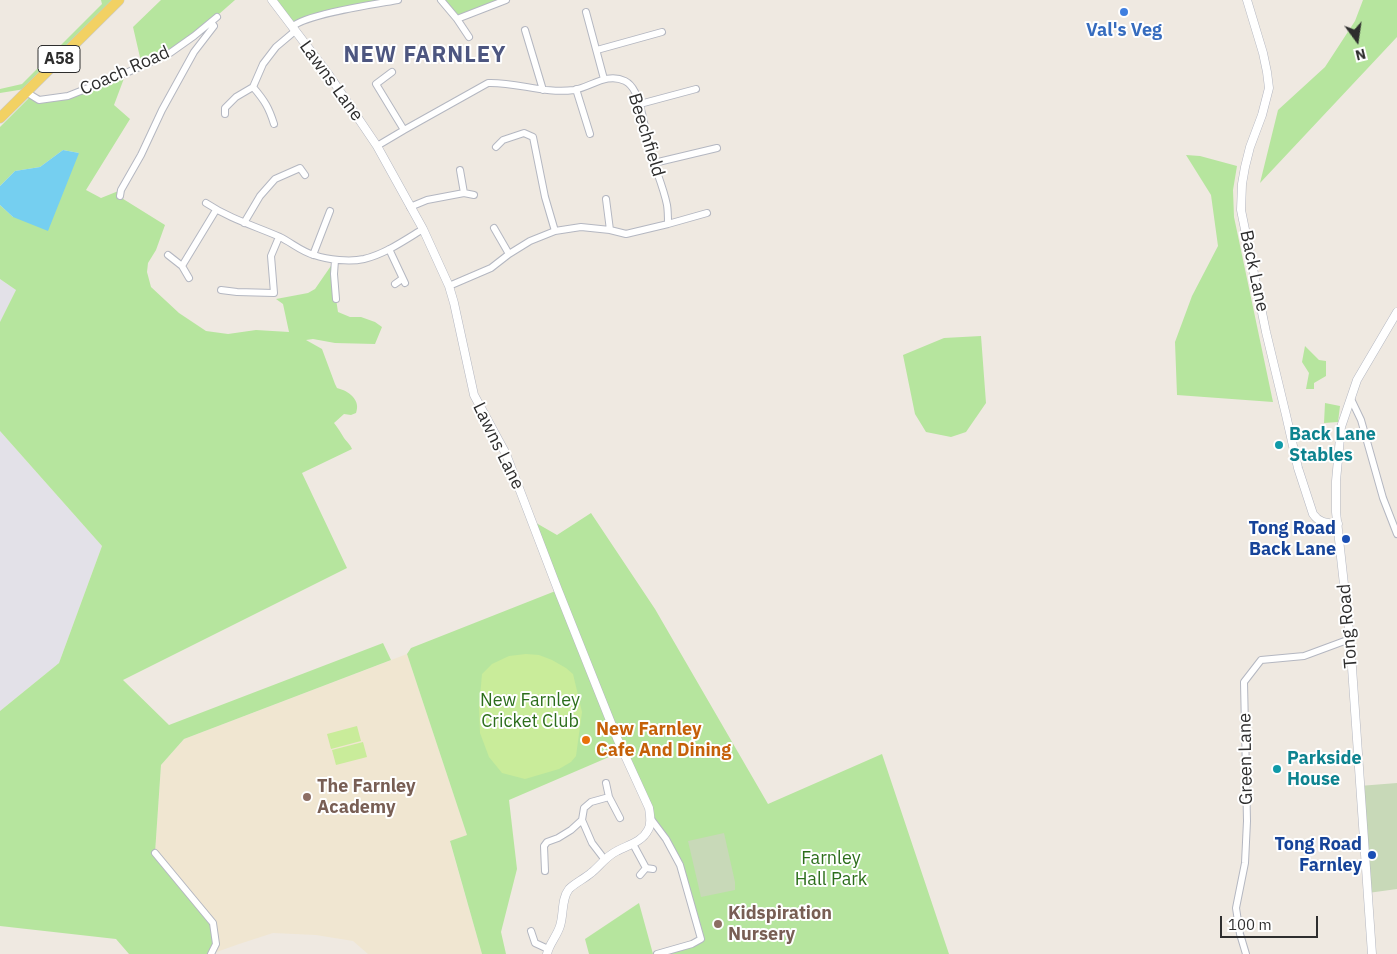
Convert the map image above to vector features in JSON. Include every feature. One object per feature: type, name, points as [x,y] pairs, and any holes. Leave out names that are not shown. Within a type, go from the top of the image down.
[{"type":"main road","name":"A58","points":[[0,118],[119,0]]},
{"type":"street","name":"Lawns Lane","points":[[272,0],[329,75],[377,146],[423,229],[449,286],[474,395],[506,454],[616,738],[650,808],[651,819],[666,839],[680,865],[702,939],[692,944],[657,954]]},
{"type":"street","points":[[225,114],[225,108],[236,97],[253,87],[263,64],[276,47],[294,29],[296,23],[398,0]]},
{"type":"street","points":[[441,0],[469,36]]},
{"type":"street","points":[[457,19],[506,0]]},
{"type":"street","name":"Back Lane","points":[[1247,0],[1263,53],[1269,88],[1245,166],[1241,210],[1266,332],[1298,468],[1316,519],[1323,523],[1338,524]]},
{"type":"street","points":[[586,12],[604,79]]},
{"type":"street","name":"Coach Road","points":[[26,92],[39,100],[68,96],[114,78],[170,53],[217,17]]},
{"type":"street","points":[[120,196],[121,190],[162,110],[194,52],[214,26],[211,22]]},
{"type":"street","points":[[525,30],[543,90]]},
{"type":"street","points":[[597,50],[662,32]]},
{"type":"street","points":[[392,72],[376,84],[404,130]]},
{"type":"street","name":"Beechfield","points":[[377,146],[488,83],[502,82],[558,92],[576,90],[604,79],[616,78],[627,82],[634,90],[640,104],[649,149],[667,206],[668,224]]},
{"type":"street","points":[[253,87],[269,108],[274,124]]},
{"type":"street","points":[[640,104],[696,89]]},
{"type":"street","points":[[576,90],[590,134]]},
{"type":"street","points":[[496,147],[503,140],[524,133],[533,137],[545,198],[555,231]]},
{"type":"street","points":[[654,164],[717,148]]},
{"type":"street","points":[[244,223],[260,196],[275,179],[299,164],[304,175]]},
{"type":"street","points":[[460,170],[464,193]]},
{"type":"street","points":[[410,207],[426,200],[464,193],[474,195]]},
{"type":"street","points":[[606,199],[610,230]]},
{"type":"street","points":[[206,203],[216,210],[280,237],[313,255],[335,260],[364,259],[389,249],[423,229]]},
{"type":"street","points":[[182,266],[216,210]]},
{"type":"street","points":[[313,255],[330,211]]},
{"type":"street","points":[[449,286],[491,268],[530,241],[555,231],[581,228],[610,230],[626,234],[707,213]]},
{"type":"street","points":[[494,228],[509,254]]},
{"type":"street","points":[[221,290],[274,293],[271,256],[280,237]]},
{"type":"street","points":[[389,249],[404,281],[395,284]]},
{"type":"street","points":[[168,256],[182,266],[189,278]]},
{"type":"street","points":[[335,260],[336,299]]},
{"type":"street","name":"Tong Road","points":[[1372,954],[1350,639],[1338,524],[1336,481],[1341,427],[1357,380],[1397,312]]},
{"type":"street","points":[[1351,399],[1361,420],[1382,498],[1397,534]]},
{"type":"street","name":"Green Lane","points":[[1246,954],[1240,934],[1236,908],[1245,863],[1248,821],[1244,682],[1261,660],[1304,656],[1350,639]]},
{"type":"street","points":[[606,784],[608,797],[620,818]]},
{"type":"street","points":[[605,860],[592,843],[582,820],[584,808],[591,802],[608,797]]},
{"type":"street","points":[[531,931],[535,943],[548,951],[558,933],[565,895],[570,888],[590,874],[616,851],[633,844],[643,836],[649,829],[651,819]]},
{"type":"street","points":[[545,871],[544,846],[547,842],[572,830],[582,820]]},
{"type":"street","points":[[633,844],[650,869],[640,875]]},
{"type":"street","points":[[155,853],[213,923],[216,944],[211,954]]},
{"type":"shaded area","points":[[0,279],[16,290],[0,322]]},
{"type":"shaded area","points":[[0,431],[102,546],[59,663],[0,711]]},
{"type":"shaded area","name":"The Farnley Academy","points":[[407,654],[467,835],[450,842],[482,954],[368,954],[353,941],[316,935],[273,933],[211,954],[155,853],[161,765],[184,739]]},
{"type":"green space","points":[[101,0],[114,0],[25,89],[0,93],[0,89],[22,84],[102,4]]},
{"type":"green space","points":[[161,0],[235,0],[194,36],[142,66],[133,27]]},
{"type":"green space","points":[[272,0],[386,0],[321,15],[292,27]]},
{"type":"green space","points":[[441,0],[506,0],[457,19]]},
{"type":"green space","points":[[1363,0],[1397,0],[1397,37],[1260,183],[1278,110],[1325,67],[1355,21]]},
{"type":"green space","points":[[126,73],[114,105],[130,119],[86,190],[101,198],[121,190],[120,197],[165,225],[156,250],[148,263],[147,272],[151,287],[179,313],[206,331],[228,334],[256,330],[289,332],[283,304],[276,299],[308,293],[315,289],[335,260],[338,312],[350,317],[361,317],[375,322],[382,327],[375,344],[306,340],[322,349],[337,388],[350,394],[357,404],[356,413],[351,415],[344,414],[334,423],[352,449],[302,473],[347,568],[123,680],[169,725],[383,643],[391,660],[184,739],[161,765],[155,853],[213,923],[216,944],[211,954],[129,954],[116,939],[0,926],[0,711],[59,663],[102,546],[0,431],[0,322],[16,290],[0,279],[0,205],[13,217],[79,153],[63,150],[40,167],[15,171],[0,186],[0,127],[31,96],[39,100],[68,96]]},
{"type":"green space","points":[[1186,155],[1200,156],[1237,166],[1233,190],[1234,217],[1273,402],[1177,395],[1175,342],[1192,296],[1218,246],[1211,195]]},
{"type":"green space","points":[[981,336],[986,403],[966,432],[951,437],[926,432],[915,414],[903,355],[944,338]]},
{"type":"green space","points":[[1305,346],[1319,360],[1326,361],[1326,376],[1314,383],[1314,389],[1306,389],[1309,373],[1302,362]]},
{"type":"green space","points":[[1325,403],[1340,406],[1338,422],[1324,423]]},
{"type":"green space","name":"Farnley Hall Park","points":[[591,513],[655,609],[768,804],[882,754],[949,954],[657,954],[701,939],[680,865],[659,830],[623,751],[509,800],[517,869],[501,932],[506,954],[482,954],[450,841],[467,835],[407,654],[411,648],[558,590],[531,520],[557,535]]},
{"type":"green space","name":"New Farnley Cricket Club","points":[[539,655],[552,660],[573,674],[582,712],[576,756],[571,762],[559,769],[525,779],[502,773],[489,757],[480,733],[479,708],[482,674],[492,664],[509,656]]},
{"type":"green space","points":[[357,726],[361,741],[331,749],[327,734]]},
{"type":"green space","points":[[363,742],[367,757],[336,765],[332,750]]},
{"type":"green space","points":[[1397,783],[1397,889],[1368,893],[1359,786]]},
{"type":"green space","points":[[724,833],[735,882],[735,890],[701,897],[688,841]]},
{"type":"green space","points":[[639,903],[653,954],[589,954],[585,939]]},
{"type":"water","points":[[63,150],[79,153],[48,231],[13,217],[0,205],[0,186],[15,171],[40,167]]},
{"type":"place","name":"Val's Veg","points":[[1124,12]]},
{"type":"place","name":"Back Lane Stables","points":[[1279,445]]},
{"type":"place","name":"Tong Road Back Lane","points":[[1346,539]]},
{"type":"place","name":"New Farnley Cafe And Dining","points":[[586,740]]},
{"type":"place","name":"Parkside House","points":[[1277,769]]},
{"type":"place","name":"The Farnley Academy","points":[[307,797]]},
{"type":"place","name":"Tong Road Farnley","points":[[1372,855]]},
{"type":"place","name":"Kidspiration Nursery","points":[[718,924]]},
{"type":"district","name":"NEW FARNLEY","points":[[425,56]]}]
